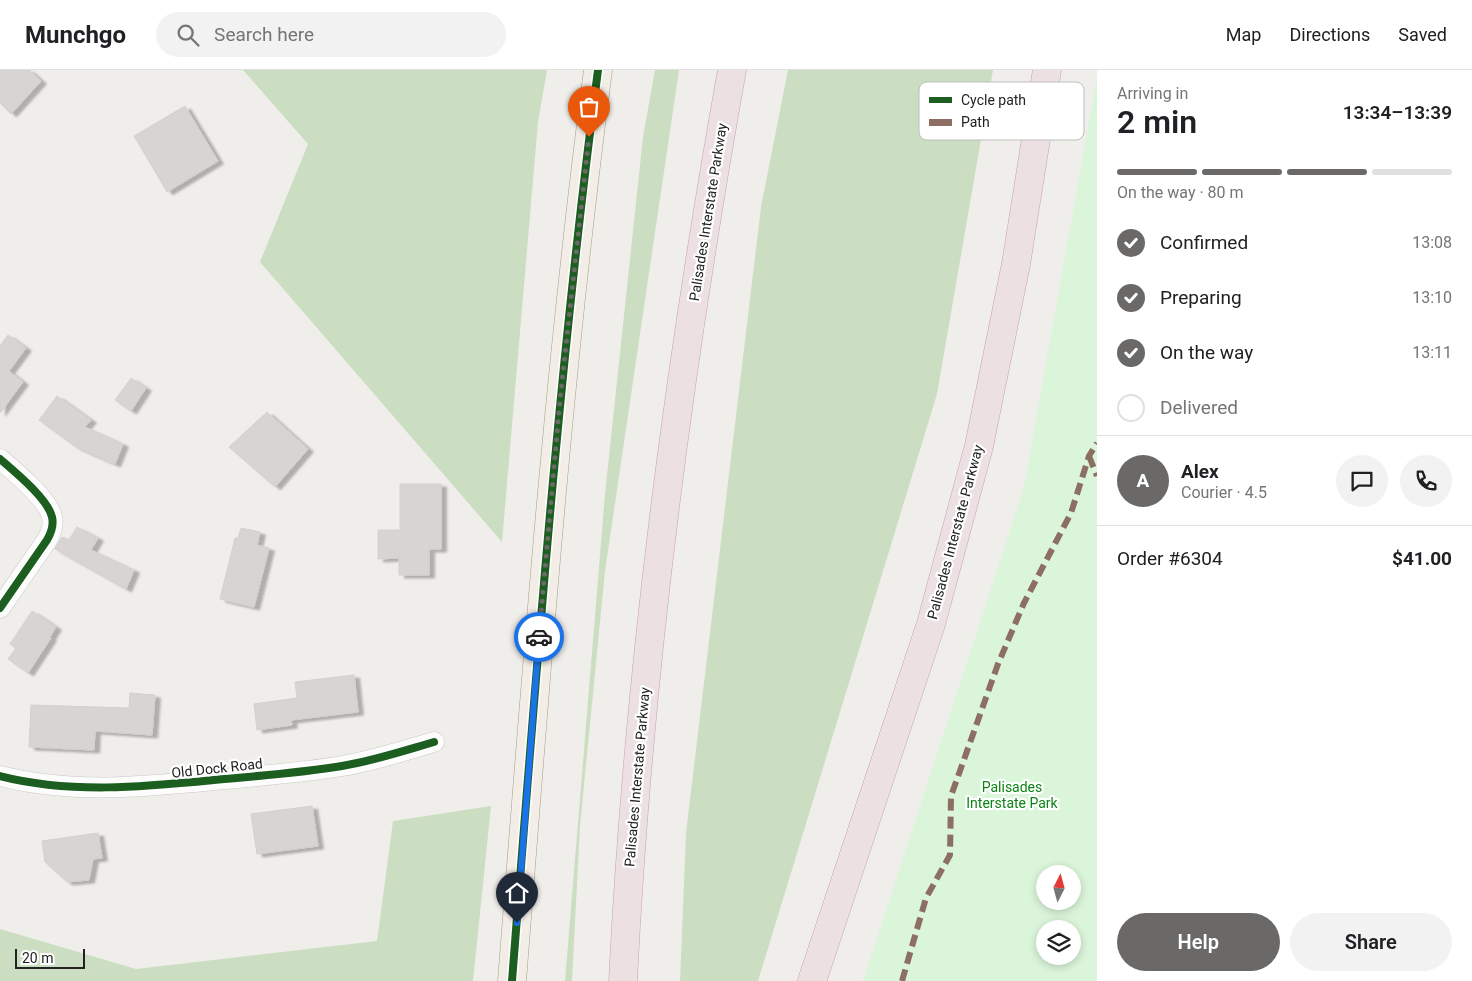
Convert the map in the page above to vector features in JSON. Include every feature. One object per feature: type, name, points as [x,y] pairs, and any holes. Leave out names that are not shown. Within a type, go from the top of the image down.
[{"type":"highway","name":"Palisades Interstate Parkway","points":[[624,981],[628,886],[649,642],[682,369],[732,70]]},
{"type":"highway","name":"Palisades Interstate Parkway","points":[[812,981],[930,624],[980,446],[1016,264],[1036,140]]},
{"type":"main road","points":[[512,981],[550,501],[575,257],[598,70]]},
{"type":"street","points":[[0,459],[47,504],[53,519],[51,533],[47,540],[0,608]]},
{"type":"street","name":"Old Dock Road","points":[[0,776],[21,782],[61,786],[114,788],[161,786],[306,772],[344,766],[382,758],[434,742]]},
{"type":"green space","points":[[243,70],[547,70],[538,122],[502,542],[260,262],[308,144]]},
{"type":"green space","points":[[655,70],[679,70],[605,571],[580,826],[572,981],[565,981],[605,494],[643,137]]},
{"type":"green space","points":[[788,70],[993,70],[991,82],[919,82],[919,140],[981,140],[937,394],[758,981],[680,981],[686,833],[761,207]]},
{"type":"green space","name":"Palisades Interstate Park","points":[[1097,76],[1097,981],[863,981],[1024,487]]},
{"type":"green space","points":[[491,806],[473,981],[0,981],[0,929],[136,969],[377,941],[393,821]]},
{"type":"building","points":[[0,70],[29,70],[41,81],[11,114],[0,103]]},
{"type":"building","points":[[185,106],[218,161],[167,192],[134,136]]},
{"type":"building","points":[[8,335],[26,348],[9,371],[23,382],[0,413],[0,346]]},
{"type":"building","points":[[131,378],[146,388],[131,411],[115,400]]},
{"type":"building","points":[[57,396],[91,420],[85,427],[123,444],[115,464],[76,447],[39,420]]},
{"type":"building","points":[[267,412],[308,449],[275,487],[229,447]]},
{"type":"building","points":[[400,484],[441,484],[441,549],[429,549],[429,575],[399,575],[399,558],[378,559],[378,530],[400,530]]},
{"type":"building","points":[[77,527],[98,538],[91,550],[134,570],[126,589],[55,549],[62,537],[69,540]]},
{"type":"building","points":[[241,528],[260,532],[257,545],[269,548],[254,607],[220,599],[235,538],[238,538]]},
{"type":"building","points":[[32,611],[56,627],[28,673],[8,659],[16,648],[10,644]]},
{"type":"building","points":[[354,675],[358,712],[291,720],[292,725],[257,730],[254,704],[297,698],[295,682]]},
{"type":"building","points":[[130,693],[155,695],[152,735],[95,731],[94,750],[29,747],[31,705],[129,708]]},
{"type":"building","points":[[312,806],[318,846],[257,854],[251,814]]},
{"type":"building","points":[[98,833],[102,858],[93,859],[89,880],[67,882],[45,862],[42,841]]},
{"type":"marked path","points":[[902,981],[926,898],[950,855],[951,796],[998,664],[1024,603],[1071,513],[1089,456],[1097,443]]},
{"type":"marked path","points":[[1089,456],[1097,476]]},
{"type":"cycle path","points":[[512,981],[549,525],[571,297],[598,70]]},
{"type":"cycle path","points":[[0,459],[38,494],[49,510],[53,523],[47,540],[0,608]]},
{"type":"cycle path","points":[[0,776],[26,782],[80,787],[160,785],[310,771],[342,766],[377,759],[434,742]]},
{"type":"way so far","points":[[539,637],[560,400],[589,137]]},
{"type":"route","points":[[517,923],[539,637]]}]
